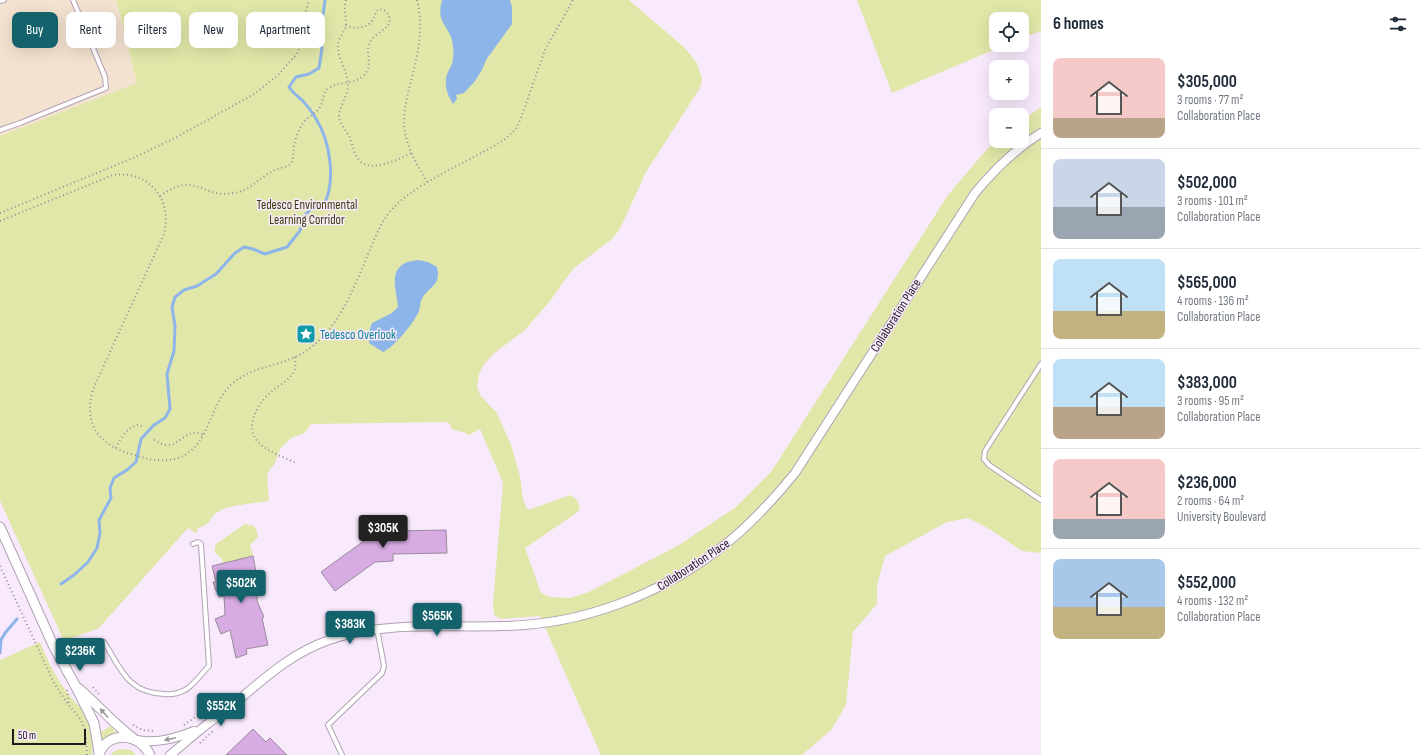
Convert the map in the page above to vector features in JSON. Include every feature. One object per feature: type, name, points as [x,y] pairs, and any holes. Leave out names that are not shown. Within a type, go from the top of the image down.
[{"type":"street","name":"Collaboration Place","points":[[170,755],[276,668],[306,650],[340,637],[376,629],[406,627],[519,626],[556,622],[578,617],[623,602],[664,584],[722,547],[745,528],[767,506],[794,473],[974,193],[1016,150],[1041,133]]},
{"type":"street","points":[[0,527],[61,662],[76,687],[94,723],[99,753]]},
{"type":"street","points":[[76,687],[97,704],[112,722],[146,747],[150,755]]},
{"type":"street","name":"Collaboration Place","points":[[135,739],[146,741],[171,739],[200,729]]},
{"type":"street","points":[[99,753],[105,744],[114,738],[124,736],[135,739]]},
{"type":"lane","points":[[0,1],[4,0]]},
{"type":"lane","points":[[0,130],[106,88],[105,77],[73,0]]},
{"type":"lane","points":[[1041,364],[985,451],[984,459],[989,465],[1041,500]]},
{"type":"lane","points":[[104,642],[128,680],[138,688],[154,693],[173,694],[187,690],[209,666],[201,544],[198,542],[193,544]]},
{"type":"lane","points":[[342,755],[328,725],[382,673],[384,666],[376,629]]},
{"type":"path","points":[[0,213],[133,158],[177,137],[254,94],[276,76],[296,55],[302,44],[304,17],[309,0]]},
{"type":"path","points":[[346,0],[344,7],[346,25],[338,41],[338,47],[347,74],[348,82],[346,95],[339,113],[340,121],[360,160],[368,165],[377,166],[412,153]]},
{"type":"path","points":[[417,0],[420,18],[420,37],[418,54],[406,103],[404,118],[405,132],[412,153],[427,182]]},
{"type":"path","points":[[0,221],[113,175],[130,175],[143,179],[155,189],[160,196],[165,209],[166,215],[164,234],[94,387],[89,403],[94,428],[102,438],[116,448],[124,452],[146,458],[165,460],[183,456],[194,448],[203,435],[220,398],[235,381],[251,372],[295,357],[317,342],[335,322],[346,303],[387,215],[405,196],[427,182],[504,140],[516,129],[525,109],[545,50],[573,0]]},
{"type":"path","points":[[160,196],[176,187],[186,184],[219,193],[234,193],[249,187],[271,171],[289,166],[293,159],[294,145],[301,125],[308,117],[320,108],[326,89],[336,84],[358,80],[367,71],[370,61],[370,43],[372,39],[390,22],[386,11],[379,9],[372,21],[367,25],[355,28],[346,25]]},
{"type":"path","points":[[295,357],[296,367],[286,381],[269,394],[262,402],[256,411],[252,426],[254,437],[261,446],[296,463]]},
{"type":"path","points":[[116,448],[123,436],[130,429],[137,425],[142,426]]},
{"type":"path","points":[[154,440],[168,445],[190,433],[203,435]]},
{"type":"path","points":[[0,566],[47,669],[61,694],[83,725],[86,732],[87,755]]},
{"type":"path","points":[[96,690],[103,697]]},
{"type":"path","points":[[183,725],[198,715]]},
{"type":"path","points":[[131,724],[143,730],[160,732]]},
{"type":"shaded area","points":[[0,0],[116,0],[124,32],[124,48],[128,48],[137,83],[0,136]]},
{"type":"green space","name":"Tedesco Environmental Learning Corridor","points":[[116,0],[629,0],[685,48],[697,63],[702,79],[700,88],[646,172],[620,229],[612,239],[573,269],[550,301],[525,330],[493,354],[483,366],[479,374],[477,387],[480,395],[497,413],[511,445],[520,476],[523,500],[528,510],[570,495],[576,499],[580,507],[578,512],[525,548],[541,593],[551,597],[570,598],[589,592],[679,545],[736,507],[771,472],[948,195],[989,147],[1029,148],[1029,115],[1041,107],[1041,553],[1022,551],[991,530],[968,518],[947,522],[885,556],[877,585],[877,604],[853,632],[846,705],[831,730],[802,755],[601,755],[540,616],[501,619],[494,615],[493,603],[503,483],[480,429],[469,435],[453,430],[448,422],[311,424],[305,433],[291,438],[280,449],[275,463],[267,475],[269,501],[236,506],[219,511],[205,525],[197,528],[196,533],[188,528],[99,628],[64,641],[0,501],[0,136],[137,83],[128,48],[181,48],[181,12],[124,12],[124,32]]},
{"type":"green space","points":[[857,0],[1041,0],[1041,31],[1029,35],[1029,12],[989,12],[989,52],[892,93]]},
{"type":"green space","points":[[245,524],[254,526],[257,531],[258,537],[250,545],[253,556],[223,563],[222,559],[215,553],[216,544]]},
{"type":"green space","points":[[40,642],[58,679],[65,690],[84,712],[88,720],[91,729],[92,755],[0,755],[0,660]]},
{"type":"green space","points":[[110,726],[117,733],[102,741],[101,732]]},
{"type":"green space","points":[[120,749],[131,750],[136,755],[110,755]]},
{"type":"water","points":[[442,0],[510,0],[512,7],[512,24],[486,60],[475,81],[464,93],[456,95],[457,99],[453,104],[447,92],[446,80],[453,60],[453,46],[452,39],[440,15]]},
{"type":"water","points":[[418,260],[428,262],[437,267],[438,274],[436,283],[424,296],[417,316],[408,328],[398,340],[383,352],[369,343],[369,332],[372,323],[392,313],[398,307],[395,283],[397,272],[405,263]]},
{"type":"building","points":[[391,516],[392,531],[446,530],[447,553],[393,554],[393,561],[375,562],[335,591],[321,572],[379,530],[362,530],[362,517]]},
{"type":"building","points":[[253,556],[256,572],[259,572],[261,581],[259,582],[260,588],[257,589],[257,601],[264,617],[262,618],[268,645],[246,649],[247,654],[236,658],[230,630],[221,634],[215,619],[225,615],[224,596],[219,597],[218,590],[216,591],[213,582],[216,582],[212,566]]},
{"type":"building","points":[[253,729],[266,742],[270,738],[287,755],[226,755]]},
{"type":"waterway","points":[[61,584],[74,575],[88,562],[97,548],[100,533],[99,520],[111,498],[110,488],[114,478],[136,462],[141,439],[154,425],[165,418],[170,409],[167,374],[174,351],[175,326],[172,307],[175,297],[184,290],[197,286],[216,274],[235,253],[244,247],[265,254],[287,247],[299,232],[303,224],[304,216],[311,209],[323,206],[330,185],[331,173],[325,137],[311,111],[289,87],[296,77],[309,74],[319,68],[322,48],[320,37],[325,0]]},
{"type":"waterway","points":[[0,653],[1,640],[17,619]]},
{"type":"place","name":"Tedesco Overlook","points":[[306,334]]}]
